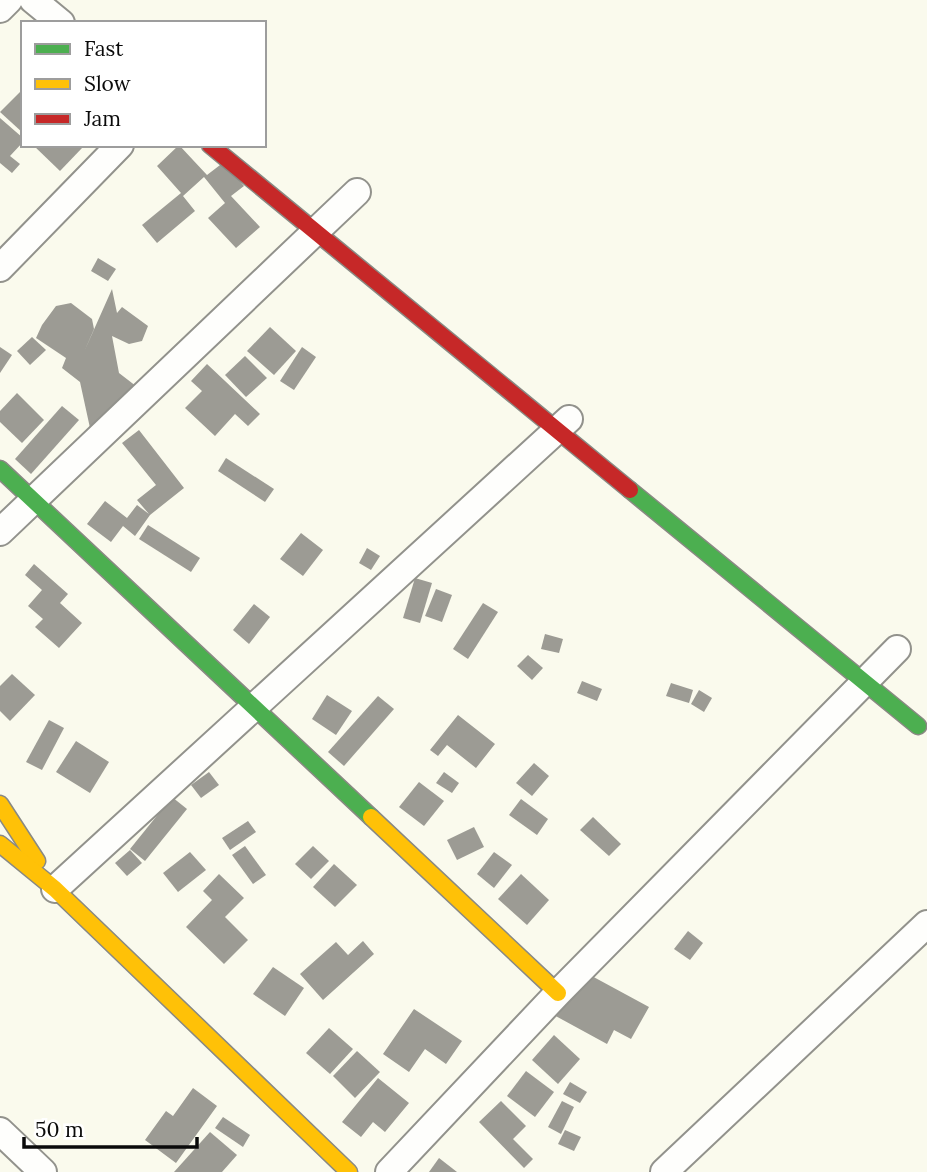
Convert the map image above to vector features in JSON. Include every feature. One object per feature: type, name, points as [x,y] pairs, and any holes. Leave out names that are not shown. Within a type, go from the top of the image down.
[{"type":"street","points":[[0,9],[9,0]]},
{"type":"street","points":[[33,0],[59,21]]},
{"type":"street","points":[[0,268],[118,147]]},
{"type":"street","points":[[212,147],[316,232],[563,425],[918,726]]},
{"type":"street","points":[[0,532],[357,192]]},
{"type":"street","points":[[55,888],[563,425]]},
{"type":"street","points":[[0,469],[558,993]]},
{"type":"street","points":[[389,1172],[558,993],[897,649]]},
{"type":"street","points":[[0,804],[55,888]]},
{"type":"street","points":[[0,844],[55,888],[349,1172]]},
{"type":"street","points":[[664,1172],[927,924]]},
{"type":"street","points":[[0,1131],[43,1172]]},
{"type":"building","points":[[21,91],[21,131],[0,112]]},
{"type":"building","points":[[0,118],[21,136],[21,144],[10,156],[20,164],[12,173],[0,163]]},
{"type":"building","points":[[35,147],[83,147],[60,171]]},
{"type":"building","points":[[177,147],[181,147],[207,175],[224,162],[244,186],[231,196],[260,227],[236,248],[208,218],[225,203],[204,177],[183,196],[195,211],[157,243],[142,225],[181,193],[157,166]]},
{"type":"building","points":[[98,258],[116,269],[108,281],[91,271]]},
{"type":"building","points":[[112,289],[117,313],[122,307],[148,326],[142,341],[129,344],[112,336],[119,373],[154,400],[140,417],[90,428],[80,382],[62,368],[66,358],[36,338],[56,306],[71,303],[92,319],[94,329],[84,352]]},
{"type":"building","points":[[270,327],[296,351],[274,375],[247,351]]},
{"type":"building","points":[[32,337],[46,350],[30,365],[17,351]]},
{"type":"building","points":[[0,347],[12,355],[0,373]]},
{"type":"building","points":[[302,347],[316,357],[294,390],[280,381]]},
{"type":"building","points":[[245,356],[267,378],[246,397],[225,375]]},
{"type":"building","points":[[207,364],[260,414],[248,426],[235,414],[215,436],[185,408],[202,391],[191,381]]},
{"type":"building","points":[[17,393],[44,420],[22,443],[0,422],[0,411]]},
{"type":"building","points":[[62,406],[79,420],[31,474],[15,459]]},
{"type":"building","points":[[139,430],[184,488],[150,515],[135,536],[123,526],[111,542],[87,524],[105,501],[127,518],[137,505],[149,514],[137,500],[156,485],[122,443]]},
{"type":"building","points":[[226,458],[274,489],[265,502],[218,471]]},
{"type":"building","points":[[148,525],[200,558],[191,572],[139,539]]},
{"type":"building","points":[[301,533],[323,550],[303,576],[280,559]]},
{"type":"building","points":[[367,548],[380,556],[371,570],[359,563]]},
{"type":"building","points":[[34,564],[68,594],[60,603],[82,623],[59,648],[35,627],[43,619],[28,606],[42,590],[25,575]]},
{"type":"building","points":[[415,578],[432,583],[420,623],[403,618]]},
{"type":"building","points":[[436,589],[452,595],[442,622],[425,616]]},
{"type":"building","points":[[483,603],[498,612],[468,659],[453,649]]},
{"type":"building","points":[[254,604],[270,617],[249,644],[233,630]]},
{"type":"building","points":[[545,634],[563,639],[559,653],[541,649]]},
{"type":"building","points":[[528,655],[543,668],[532,680],[517,666]]},
{"type":"building","points":[[12,674],[35,695],[10,721],[0,711],[0,686]]},
{"type":"building","points":[[582,681],[602,689],[597,701],[577,693]]},
{"type":"building","points":[[671,683],[693,690],[689,703],[666,696]]},
{"type":"building","points":[[699,690],[712,698],[704,712],[691,704]]},
{"type":"building","points":[[327,695],[352,711],[336,735],[312,719]]},
{"type":"building","points":[[378,696],[394,709],[344,766],[328,752]]},
{"type":"building","points":[[458,715],[495,744],[476,768],[447,745],[438,756],[430,750]]},
{"type":"building","points":[[49,720],[64,728],[42,770],[26,762]]},
{"type":"building","points":[[76,741],[109,762],[90,793],[56,772]]},
{"type":"building","points":[[534,763],[549,776],[532,796],[516,783]]},
{"type":"building","points":[[209,772],[219,785],[201,798],[191,785]]},
{"type":"building","points":[[444,772],[459,783],[452,793],[436,783]]},
{"type":"building","points":[[419,782],[444,801],[424,826],[399,807]]},
{"type":"building","points":[[172,797],[187,809],[145,861],[130,849]]},
{"type":"building","points":[[521,799],[548,819],[537,835],[509,815]]},
{"type":"building","points":[[593,817],[621,844],[609,856],[580,830]]},
{"type":"building","points":[[248,821],[256,832],[230,850],[222,838]]},
{"type":"building","points":[[474,827],[484,847],[457,860],[447,840]]},
{"type":"building","points":[[245,846],[266,875],[253,884],[232,855]]},
{"type":"building","points":[[313,846],[329,861],[311,879],[295,864]]},
{"type":"building","points":[[130,850],[142,863],[127,876],[115,863]]},
{"type":"building","points":[[190,852],[206,870],[178,892],[163,873]]},
{"type":"building","points":[[494,852],[512,865],[494,888],[477,874]]},
{"type":"building","points":[[334,864],[357,885],[335,907],[313,887]]},
{"type":"building","points":[[219,874],[244,898],[225,917],[248,940],[224,964],[186,927],[212,900],[203,891]]},
{"type":"building","points":[[521,874],[549,900],[527,925],[498,899]]},
{"type":"building","points":[[688,931],[703,943],[690,960],[674,949]]},
{"type":"building","points":[[363,941],[374,954],[323,1000],[300,974],[336,942],[348,955]]},
{"type":"building","points":[[273,967],[304,988],[285,1016],[253,994]]},
{"type":"building","points":[[577,968],[649,1007],[631,1039],[614,1030],[607,1044],[552,1014]]},
{"type":"building","points":[[414,1009],[462,1041],[446,1064],[425,1049],[409,1072],[383,1054]]},
{"type":"building","points":[[329,1028],[353,1049],[330,1074],[306,1053]]},
{"type":"building","points":[[554,1035],[580,1059],[558,1084],[532,1060]]},
{"type":"building","points":[[357,1051],[380,1072],[355,1098],[333,1076]]},
{"type":"building","points":[[526,1071],[554,1092],[535,1117],[507,1096]]},
{"type":"building","points":[[378,1078],[409,1103],[385,1132],[373,1122],[361,1137],[342,1122]]},
{"type":"building","points":[[570,1082],[587,1092],[580,1103],[563,1094]]},
{"type":"building","points":[[193,1088],[217,1106],[176,1163],[145,1140],[166,1111],[173,1116]]},
{"type":"building","points":[[501,1101],[526,1126],[513,1139],[533,1159],[524,1168],[479,1122]]},
{"type":"building","points":[[562,1101],[574,1107],[561,1134],[548,1127]]},
{"type":"building","points":[[223,1117],[250,1135],[243,1147],[215,1128]]},
{"type":"building","points":[[565,1130],[581,1137],[574,1151],[558,1144]]},
{"type":"building","points":[[210,1132],[237,1155],[222,1172],[174,1172]]},
{"type":"building","points":[[439,1158],[457,1172],[429,1172]]},
{"type":"traffic: fast","points":[[0,469],[371,817]]},
{"type":"traffic: fast","points":[[630,490],[918,726]]},
{"type":"traffic: slow","points":[[0,804],[37,861]]},
{"type":"traffic: slow","points":[[371,817],[558,993]]},
{"type":"traffic: slow","points":[[0,844],[55,889],[349,1172]]},
{"type":"traffic: jam","points":[[212,147],[630,490]]}]
